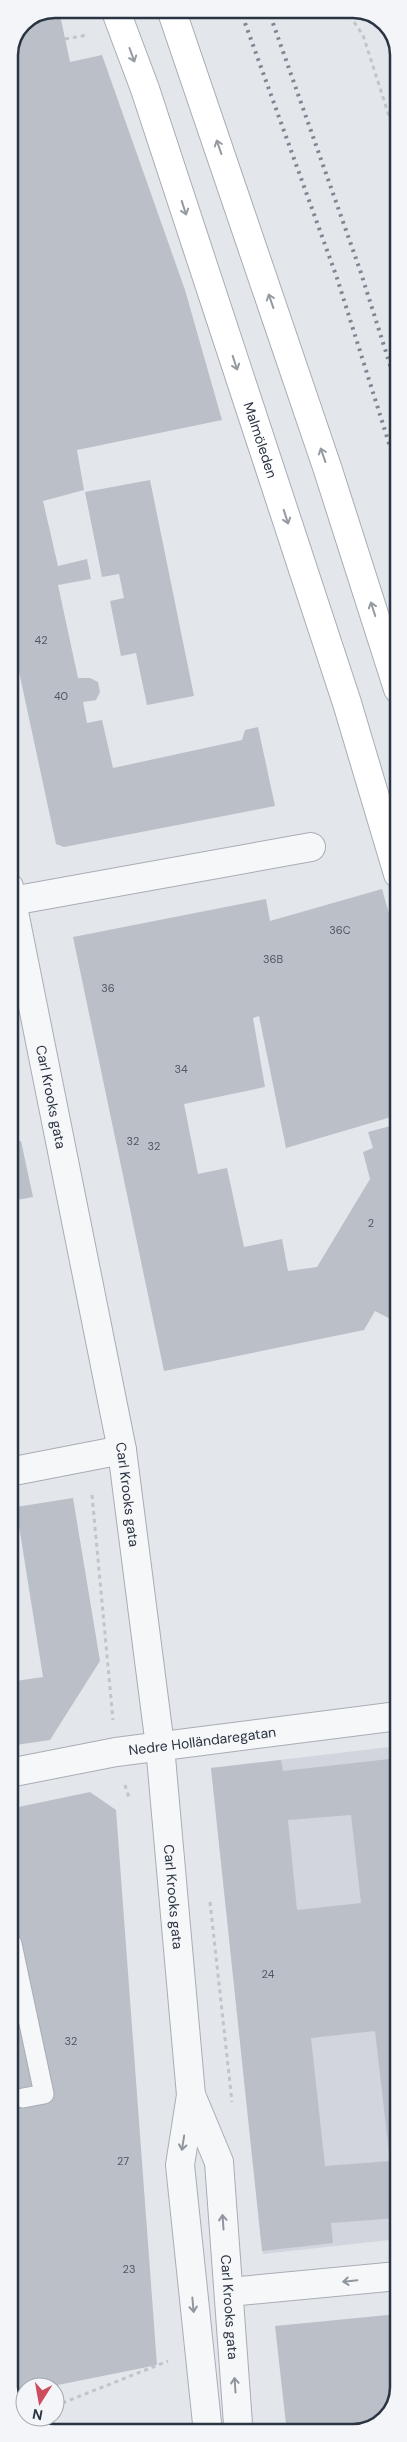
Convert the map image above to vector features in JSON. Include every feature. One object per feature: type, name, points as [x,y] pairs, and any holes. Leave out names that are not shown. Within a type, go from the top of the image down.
[{"type":"main road","name":"Malmöleden","points":[[118,18],[145,89],[335,665],[389,845]]},
{"type":"main road","points":[[174,18],[327,467],[389,662]]},
{"type":"street","name":"Carl Krooks gata","points":[[18,893],[312,847]]},
{"type":"street","name":"Carl Krooks gata","points":[[18,934],[122,1450],[160,1746],[191,2095],[180,2165],[207,2424]]},
{"type":"street","points":[[18,1470],[122,1450]]},
{"type":"street","name":"Nedre Holländaregatan","points":[[18,1771],[116,1752],[390,1717]]},
{"type":"street","name":"Carl Krooks gata","points":[[191,2095],[219,2162],[238,2424]]},
{"type":"street","points":[[229,2292],[390,2277]]},
{"type":"lane","points":[[18,1972],[44,2094],[23,2098]]},
{"type":"path","points":[[351,18],[363,35],[389,116]]},
{"type":"path","points":[[65,39],[88,35]]},
{"type":"path","points":[[88,1456],[116,1752],[131,1805]]},
{"type":"path","points":[[209,1894],[233,2111]]},
{"type":"shaded area","points":[[390,1747],[390,2240],[263,2254],[211,1768]]},
{"type":"building","points":[[47,18],[61,18],[70,62],[102,55],[185,290],[222,420],[77,450],[84,490],[43,501],[58,566],[87,559],[91,579],[58,585],[78,678],[90,678],[98,682],[100,692],[96,700],[83,702],[87,723],[102,720],[113,768],[242,740],[245,730],[258,727],[275,806],[64,847],[56,844],[18,667],[18,47],[28,28]]},
{"type":"building","points":[[150,480],[194,696],[147,705],[136,653],[121,656],[110,601],[124,598],[119,574],[102,577],[85,492]]},
{"type":"building","points":[[382,889],[389,915],[389,1118],[286,1148],[259,1016],[253,1018],[265,1087],[184,1104],[198,1174],[227,1168],[244,1247],[282,1239],[288,1271],[317,1267],[370,1179],[363,1152],[373,1148],[368,1132],[389,1126],[390,1319],[375,1311],[364,1330],[164,1371],[73,937],[266,899],[270,921]]},
{"type":"building","points":[[21,1141],[33,1197],[18,1200],[18,1142]]},
{"type":"building","points":[[73,1498],[100,1661],[50,1740],[18,1745],[18,1681],[43,1677],[18,1520],[18,1507]]},
{"type":"building","points":[[390,1759],[390,2160],[375,2031],[311,2038],[325,2166],[390,2161],[390,2219],[331,2223],[333,2243],[262,2251],[211,1768],[281,1760],[283,1771]],"holes":[[[351,1815],[361,1903],[297,1910],[288,1820]]]},
{"type":"building","points":[[90,1792],[116,1810],[157,2365],[65,2384],[65,2377],[18,2377],[18,1807]]},
{"type":"building","points":[[390,2315],[390,2387],[387,2402],[380,2412],[371,2420],[357,2424],[286,2424],[275,2326]]},
{"type":"railway","points":[[243,18],[337,278],[389,444]]},
{"type":"railway","points":[[271,18],[360,270],[389,362]]}]
